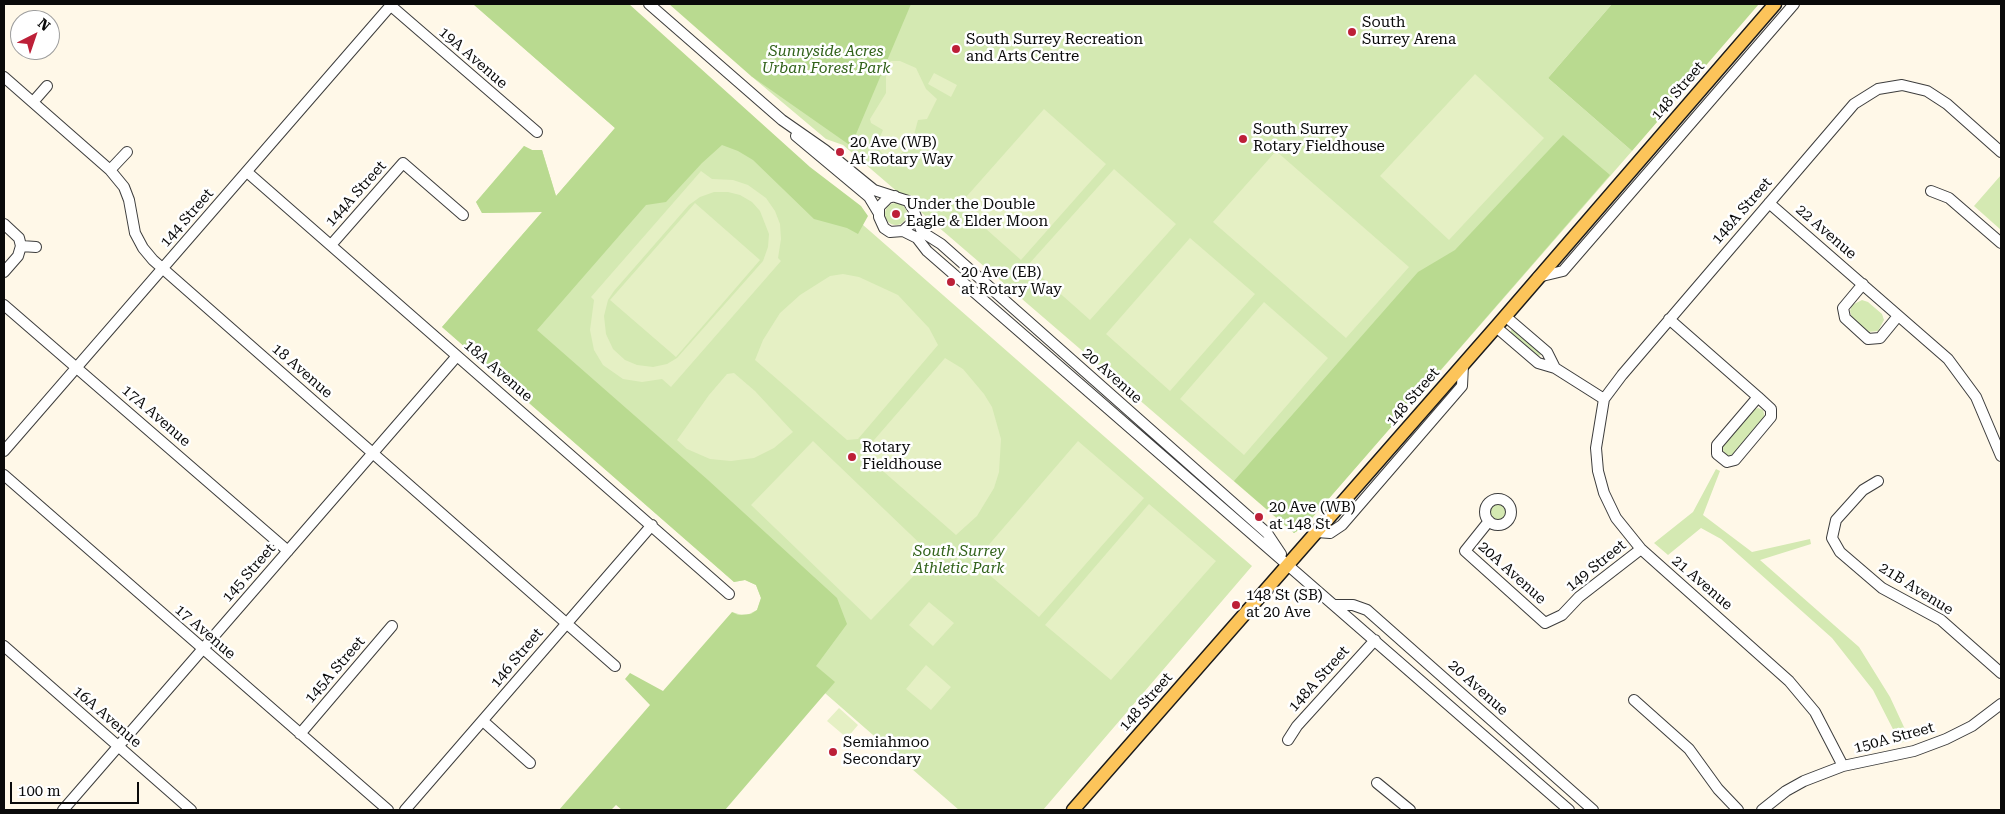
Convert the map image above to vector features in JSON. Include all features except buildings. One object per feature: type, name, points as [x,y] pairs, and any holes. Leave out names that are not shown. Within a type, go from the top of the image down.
[{"type":"main road","name":"148 Street","points":[[1073,810],[1496,327],[1775,4]]},
{"type":"street","name":"19A Avenue","points":[[391,4],[537,132]]},
{"type":"street","name":"144 Street","points":[[4,451],[391,4]]},
{"type":"street","points":[[649,4],[782,120],[825,150],[874,190],[908,202],[914,214],[914,221],[903,231],[890,232],[884,228],[878,212],[869,197],[788,130],[782,120]]},
{"type":"street","points":[[1538,277],[1563,271],[1794,4]]},
{"type":"street","name":"18 Avenue","points":[[4,77],[110,170],[127,193],[135,233],[143,248],[162,269],[615,666]]},
{"type":"street","name":"148A Street","points":[[1604,399],[1669,319],[1854,104],[1878,89],[1902,85],[1927,91],[1947,104],[2001,152]]},
{"type":"street","points":[[33,102],[47,86]]},
{"type":"street","points":[[110,170],[127,152]]},
{"type":"street","name":"144A Street","points":[[331,245],[403,163],[463,215]]},
{"type":"street","name":"18A Avenue","points":[[247,172],[729,594]]},
{"type":"street","points":[[1931,191],[1949,198],[2001,244]]},
{"type":"street","points":[[878,212],[883,201],[895,196]]},
{"type":"street","name":"22 Avenue","points":[[1769,203],[1948,359],[1976,397],[2001,456]]},
{"type":"street","name":"20 Avenue","points":[[914,214],[922,232],[941,244],[1266,533],[1289,564]]},
{"type":"street","points":[[4,224],[19,238],[20,251]]},
{"type":"street","name":"20 Avenue","points":[[903,231],[917,238],[927,251],[1248,532],[1289,564],[1569,810]]},
{"type":"street","points":[[4,272],[20,251],[36,247]]},
{"type":"street","points":[[1863,284],[1843,308],[1845,318],[1862,334],[1868,339],[1880,338],[1898,316]]},
{"type":"street","name":"17A Avenue","points":[[4,305],[288,551]]},
{"type":"street","points":[[1505,316],[1547,352],[1555,368]]},
{"type":"street","points":[[1669,319],[1771,409],[1772,417],[1735,460],[1727,462],[1717,454],[1717,444],[1758,398]]},
{"type":"street","points":[[1496,327],[1538,363],[1555,368],[1604,399]]},
{"type":"street","name":"145 Street","points":[[64,810],[458,356]]},
{"type":"street","name":"21 Avenue","points":[[1604,399],[1596,448],[1598,471],[1604,492],[1616,518],[1641,549],[1790,682],[1815,712],[1843,766]]},
{"type":"street","name":"17 Avenue","points":[[4,476],[388,810]]},
{"type":"street","name":"21B Avenue","points":[[1878,481],[1863,490],[1836,520],[1832,538],[1840,552],[1882,588],[1941,620],[2001,673]]},
{"type":"street","name":"20A Avenue","points":[[1489,521],[1465,551],[1546,623]]},
{"type":"street","name":"146 Street","points":[[406,810],[652,525]]},
{"type":"street","name":"149 Street","points":[[1546,623],[1562,615],[1579,597],[1641,549]]},
{"type":"street","name":"20 Avenue","points":[[1335,605],[1354,605],[1367,610],[1593,810]]},
{"type":"street","name":"145A Street","points":[[300,734],[392,626]]},
{"type":"street","name":"148A Street","points":[[1288,740],[1297,726],[1375,640]]},
{"type":"street","name":"16A Avenue","points":[[4,646],[191,810]]},
{"type":"street","points":[[1634,700],[1689,749],[1718,789],[1738,810]]},
{"type":"street","name":"150A Street","points":[[1762,810],[1786,791],[1804,781],[1843,766],[1914,751],[1946,740],[1972,726],[2001,704]]},
{"type":"street","points":[[483,721],[530,763]]},
{"type":"street","points":[[1377,783],[1410,810]]},
{"type":"green space","name":"South Surrey Athletic Park","points":[[473,4],[611,4],[1252,566],[1043,810],[959,810],[732,612],[745,616],[757,610],[761,598],[756,585],[745,580],[734,582],[442,327],[542,212],[482,213],[476,202],[524,146],[532,150],[542,150],[556,196],[615,128]]},
{"type":"green space","points":[[473,4],[629,4],[810,167],[861,206],[868,216],[858,234],[847,228],[814,219],[753,160],[738,151],[722,145],[702,163],[666,202],[646,205],[537,330],[708,480],[837,598],[847,624],[816,666],[835,682],[725,810],[622,810],[616,805],[611,810],[559,810],[650,705],[625,679],[630,673],[663,691],[732,612],[738,615],[751,614],[757,610],[761,598],[756,585],[745,580],[734,582],[442,327],[542,212],[482,213],[476,202],[524,146],[532,150],[542,150],[556,196],[615,128]]},
{"type":"green space","name":"Sunnyside Acres Urban Forest Park","points":[[669,4],[911,4],[851,146],[751,76]]},
{"type":"green space","points":[[769,4],[1612,4],[1548,78],[1632,151],[1305,526],[1294,533],[843,145],[826,139],[751,76],[762,62]]},
{"type":"green space","points":[[1612,4],[1759,4],[1632,151],[1548,78]]},
{"type":"green space","points":[[891,61],[900,61],[916,68],[926,89],[937,99],[927,119],[918,120],[912,142],[900,155],[894,157],[882,153],[876,146],[883,130],[871,123],[870,119],[886,93],[886,66]]},
{"type":"green space","points":[[934,73],[957,85],[951,97],[928,84]]},
{"type":"green space","points":[[1475,74],[1544,138],[1449,240],[1380,176]]},
{"type":"green space","points":[[1044,109],[1106,164],[1021,260],[959,205]]},
{"type":"green space","points":[[1563,135],[1610,175],[1305,526],[1294,533],[1234,481],[1418,272],[1455,250]]},
{"type":"green space","points":[[1276,151],[1409,267],[1346,338],[1213,222]]},
{"type":"green space","points":[[1114,169],[1176,224],[1090,320],[1028,265]]},
{"type":"green space","points":[[701,171],[712,179],[733,180],[748,185],[766,198],[775,211],[780,224],[781,239],[778,258],[781,261],[671,387],[662,379],[642,382],[623,379],[603,365],[594,350],[590,330],[594,300],[591,297]],"holes":[[[714,192],[728,192],[740,195],[752,202],[760,211],[769,234],[768,247],[763,261],[677,358],[667,364],[653,367],[637,365],[625,360],[613,349],[606,334],[604,316],[608,300],[689,205],[700,197]]]},
{"type":"green space","points":[[2001,175],[2001,230],[1974,206]]},
{"type":"green space","points":[[695,203],[760,260],[676,357],[610,300]]},
{"type":"green space","points":[[896,203],[904,206],[907,214],[904,222],[896,225],[888,222],[885,214],[888,206]]},
{"type":"green space","points":[[1190,238],[1255,294],[1170,391],[1106,334]]},
{"type":"green space","points":[[843,274],[859,277],[898,295],[929,328],[938,345],[858,439],[847,440],[755,360],[763,340],[780,313],[800,295],[830,276]]},
{"type":"green space","points":[[1862,300],[1868,302],[1882,314],[1884,320],[1878,331],[1868,332],[1852,318],[1850,311],[1852,305]]},
{"type":"green space","points":[[1264,302],[1328,358],[1244,455],[1180,399]]},
{"type":"green space","points":[[1512,328],[1542,353],[1541,355],[1538,356],[1510,333]]},
{"type":"green space","points":[[945,358],[963,369],[984,394],[992,407],[1001,439],[999,472],[994,488],[977,516],[956,535],[868,458],[868,447]]},
{"type":"green space","points":[[734,373],[755,391],[793,432],[774,448],[754,458],[731,461],[710,459],[687,449],[677,440],[709,395],[727,374]]},
{"type":"green space","points":[[1758,408],[1763,410],[1765,417],[1734,454],[1728,456],[1724,453],[1723,443],[1753,410]]},
{"type":"green space","points":[[813,441],[933,556],[871,620],[751,505]]},
{"type":"green space","points":[[1078,441],[1144,498],[1039,617],[974,562]]},
{"type":"green space","points":[[1716,469],[1720,471],[1703,515],[1752,552],[1810,539],[1811,544],[1760,560],[1859,647],[1890,697],[1910,740],[1900,743],[1873,690],[1832,638],[1721,539],[1701,528],[1668,555],[1654,543],[1693,512]]},
{"type":"green space","points":[[1495,502],[1503,502],[1508,507],[1506,518],[1495,520],[1490,515],[1490,507]]},
{"type":"green space","points":[[1149,504],[1216,561],[1111,680],[1045,625]]},
{"type":"green space","points":[[929,602],[954,623],[933,646],[909,625]]},
{"type":"green space","points":[[926,665],[951,687],[931,710],[906,689]]},
{"type":"green space","points":[[839,708],[858,725],[847,738],[827,721]]},
{"type":"place","name":"South Surrey Arena","points":[[1352,32]]},
{"type":"place","name":"South Surrey Recreation and Arts Centre","points":[[956,49]]},
{"type":"place","name":"South Surrey Rotary Fieldhouse","points":[[1243,139]]},
{"type":"place","name":"20 Ave (WB) At Rotary Way","points":[[840,152]]},
{"type":"place","name":"Under the Double Eagle & Elder Moon","points":[[896,214]]},
{"type":"place","name":"20 Ave (EB) at Rotary Way","points":[[951,282]]},
{"type":"place","name":"Rotary Fieldhouse","points":[[852,457]]},
{"type":"place","name":"20 Ave (WB) at 148 St","points":[[1259,517]]},
{"type":"place","name":"148 St (SB) at 20 Ave","points":[[1236,605]]},
{"type":"place","name":"Semiahmoo Secondary","points":[[833,752]]}]
